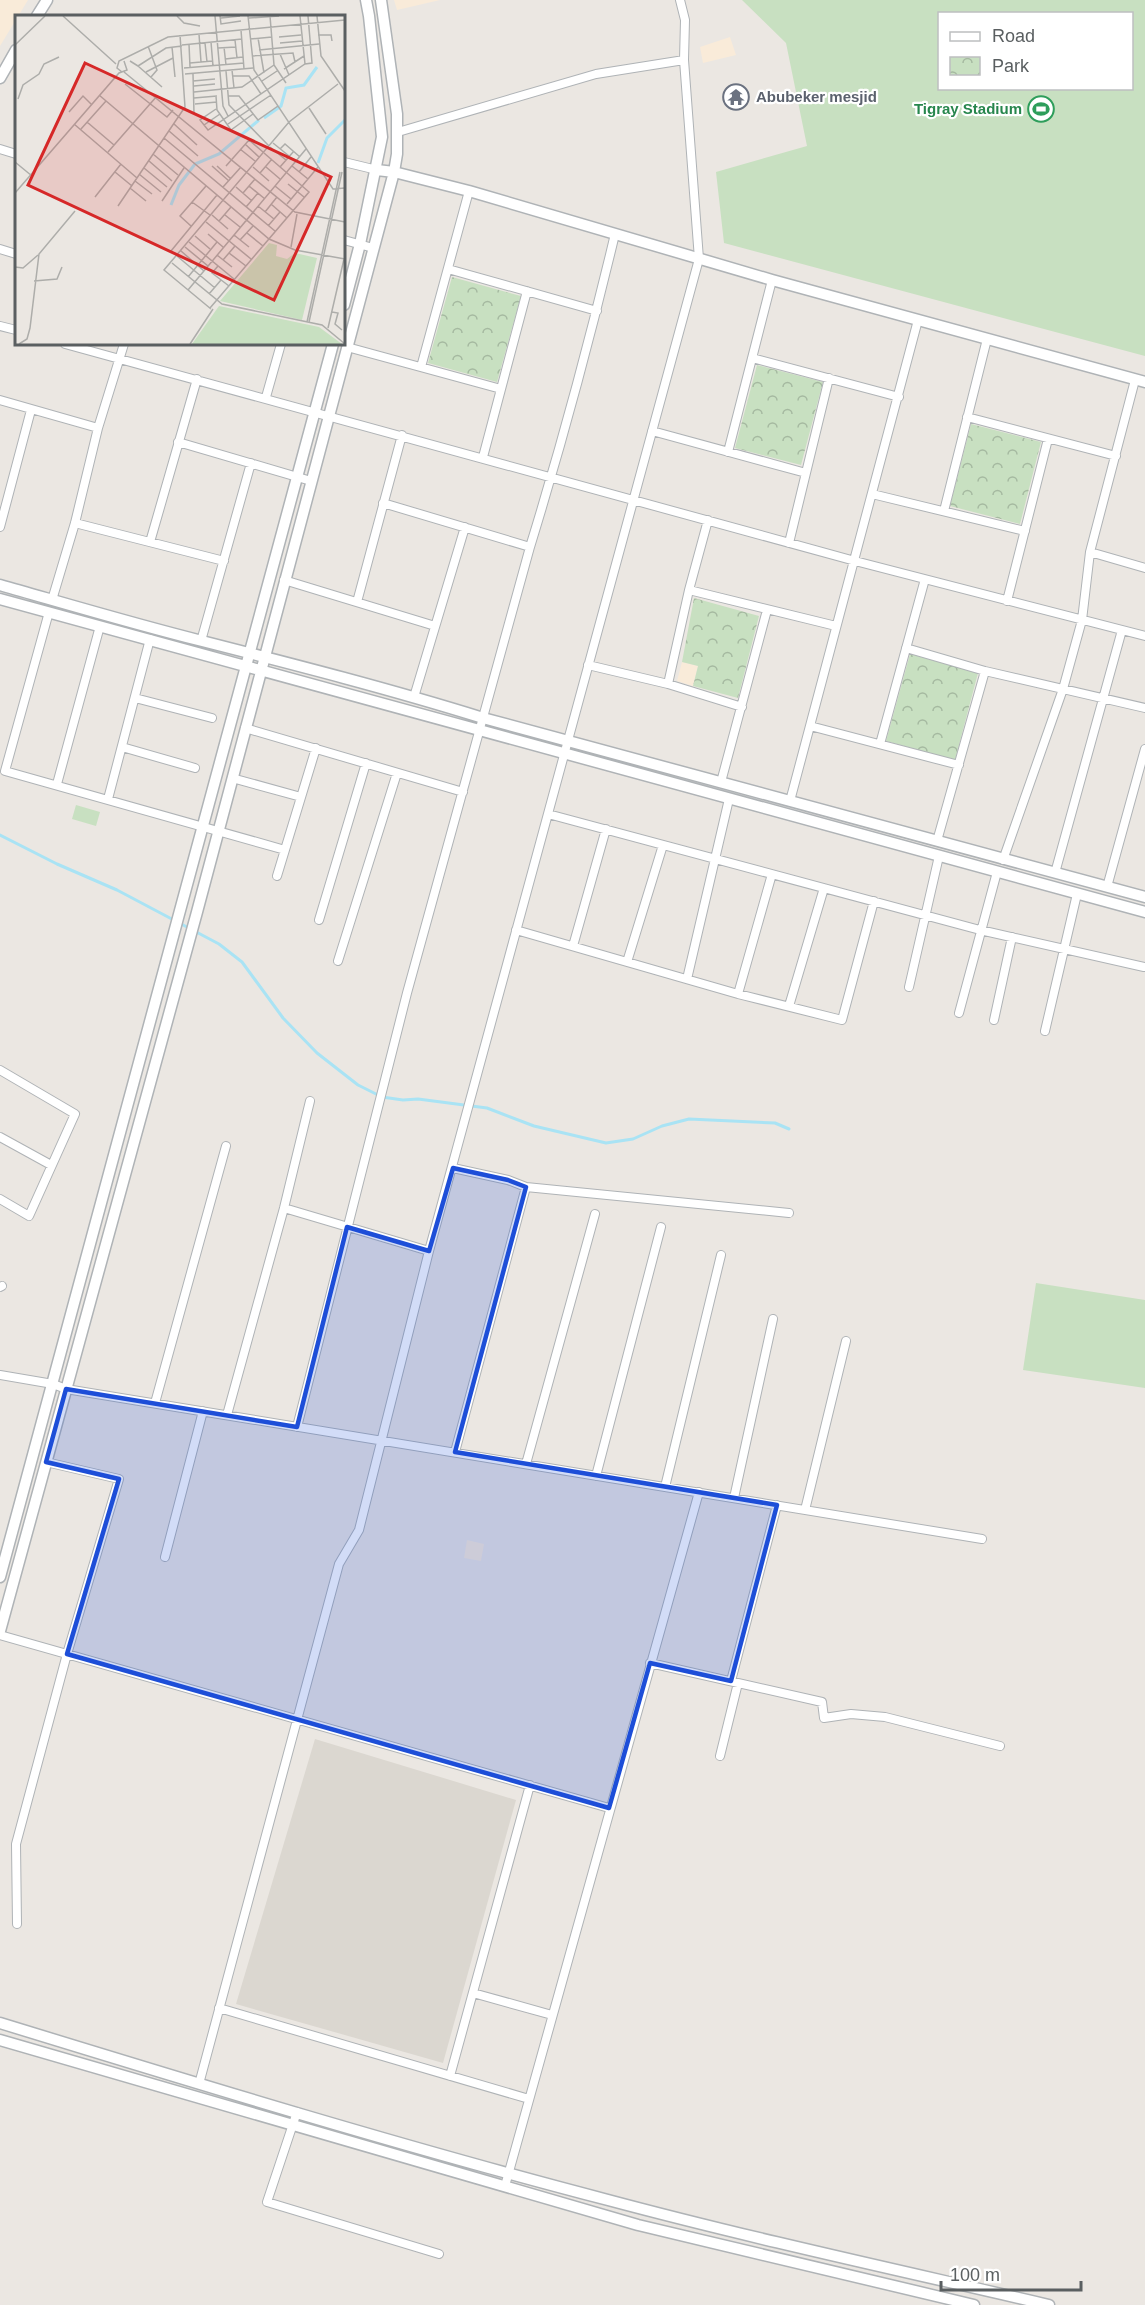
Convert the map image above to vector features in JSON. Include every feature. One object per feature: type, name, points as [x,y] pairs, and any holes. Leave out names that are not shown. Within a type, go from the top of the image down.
[{"type":"street","points":[[38,15],[46,0]]},
{"type":"street","points":[[345,301],[377,170],[382,137],[366,0]]},
{"type":"street","points":[[381,0],[398,132],[394,172],[197,912],[0,1633],[609,1808]]},
{"type":"street","points":[[199,2084],[339,1564],[359,1530],[429,1251],[699,259],[684,60],[686,20],[680,0]]},
{"type":"street","points":[[0,78],[15,52]]},
{"type":"street","points":[[398,132],[596,74],[684,60]]},
{"type":"street","points":[[0,149],[15,154]]},
{"type":"street","points":[[345,162],[469,191],[772,280],[1140,381],[1116,456],[1090,552],[1082,620],[1063,689],[1003,860]]},
{"type":"street","points":[[421,367],[469,191]]},
{"type":"street","points":[[297,1427],[407,993],[530,547],[552,476],[597,311],[615,234]]},
{"type":"street","points":[[345,240],[374,248]]},
{"type":"street","points":[[0,249],[15,254]]},
{"type":"street","points":[[448,269],[597,311]]},
{"type":"street","points":[[728,452],[772,280]]},
{"type":"street","points":[[483,458],[527,291]]},
{"type":"street","points":[[790,801],[918,320]]},
{"type":"street","points":[[0,326],[15,330]]},
{"type":"street","points":[[944,511],[987,339]]},
{"type":"street","points":[[69,345],[266,397],[855,561],[1145,636]]},
{"type":"street","points":[[52,600],[75,523],[98,428],[124,345]]},
{"type":"street","points":[[266,397],[281,345]]},
{"type":"street","points":[[0,1577],[333,345]]},
{"type":"street","points":[[347,347],[501,389]]},
{"type":"street","points":[[752,358],[899,396]]},
{"type":"street","points":[[789,543],[829,378]]},
{"type":"street","points":[[150,542],[197,379]]},
{"type":"street","points":[[0,400],[98,428]]},
{"type":"street","points":[[0,527],[31,410]]},
{"type":"street","points":[[967,417],[1116,456]]},
{"type":"street","points":[[652,431],[806,473]]},
{"type":"street","points":[[357,602],[402,435]]},
{"type":"street","points":[[1007,601],[1048,439]]},
{"type":"street","points":[[178,442],[311,481]]},
{"type":"street","points":[[201,641],[251,463]]},
{"type":"street","points":[[872,494],[1025,531]]},
{"type":"street","points":[[383,503],[530,547]]},
{"type":"street","points":[[668,684],[688,590],[708,520]]},
{"type":"street","points":[[75,523],[224,561]]},
{"type":"street","points":[[414,697],[465,527]]},
{"type":"street","points":[[1090,552],[1145,568]]},
{"type":"street","points":[[880,744],[925,579]]},
{"type":"street","points":[[284,580],[435,626]]},
{"type":"street","points":[[0,585],[414,697],[482,724],[566,753],[1145,912]]},
{"type":"street","points":[[688,590],[836,626]]},
{"type":"street","points":[[0,599],[260,671],[482,724],[568,741],[1145,897]]},
{"type":"street","points":[[721,782],[767,610]]},
{"type":"street","points":[[48,612],[5,771],[285,850]]},
{"type":"street","points":[[57,784],[100,626]]},
{"type":"street","points":[[1055,873],[1122,630]]},
{"type":"street","points":[[108,799],[150,639]]},
{"type":"street","points":[[906,648],[985,671],[1145,708]]},
{"type":"street","points":[[588,665],[668,684],[742,707]]},
{"type":"street","points":[[937,841],[985,671]]},
{"type":"street","points":[[135,698],[212,718]]},
{"type":"street","points":[[810,726],[958,765]]},
{"type":"street","points":[[245,728],[463,792]]},
{"type":"street","points":[[122,747],[195,768]]},
{"type":"street","points":[[277,876],[316,748]]},
{"type":"street","points":[[1107,887],[1145,749]]},
{"type":"street","points":[[319,920],[366,763]]},
{"type":"street","points":[[338,961],[397,773]]},
{"type":"street","points":[[232,778],[301,797]]},
{"type":"street","points":[[687,979],[729,799]]},
{"type":"street","points":[[548,814],[980,930],[1144,967]]},
{"type":"street","points":[[573,946],[606,829]]},
{"type":"street","points":[[627,962],[663,844]]},
{"type":"street","points":[[909,987],[939,856]]},
{"type":"street","points":[[959,1013],[997,872]]},
{"type":"street","points":[[738,994],[772,874]]},
{"type":"street","points":[[789,1006],[824,888]]},
{"type":"street","points":[[1045,1031],[1077,894]]},
{"type":"street","points":[[516,930],[738,994],[842,1020],[874,901]]},
{"type":"street","points":[[994,1020],[1012,937]]},
{"type":"street","points":[[0,1070],[75,1114],[29,1216],[0,1199]]},
{"type":"street","points":[[227,1415],[284,1208],[310,1101]]},
{"type":"street","points":[[0,1137],[51,1165]]},
{"type":"street","points":[[155,1403],[226,1146]]},
{"type":"street","points":[[453,1168],[508,1180],[526,1187],[789,1213]]},
{"type":"street","points":[[455,1452],[526,1187]]},
{"type":"street","points":[[284,1208],[429,1251]]},
{"type":"street","points":[[526,1464],[595,1214]]},
{"type":"street","points":[[596,1476],[661,1227]]},
{"type":"street","points":[[665,1487],[722,1255]]},
{"type":"street","points":[[734,1498],[773,1319]]},
{"type":"street","points":[[805,1510],[846,1341]]},
{"type":"street","points":[[0,1375],[52,1384],[66,1389],[982,1539]]},
{"type":"street","points":[[165,1557],[203,1411]]},
{"type":"street","points":[[17,1924],[16,1844],[67,1654],[119,1479],[46,1462]]},
{"type":"street","points":[[505,2186],[699,1492]]},
{"type":"street","points":[[720,1756],[777,1505]]},
{"type":"street","points":[[650,1664],[822,1702],[824,1718],[851,1714],[885,1717],[1000,1746]]},
{"type":"street","points":[[450,2076],[530,1785]]},
{"type":"street","points":[[473,1993],[552,2015]]},
{"type":"street","points":[[219,2008],[529,2099]]},
{"type":"street","points":[[0,2023],[508,2174],[774,2242],[1049,2305]]},
{"type":"street","points":[[0,2040],[654,2229],[974,2305]]},
{"type":"street","points":[[297,2112],[267,2202],[439,2254]]},
{"type":"highlighted area","points":[[453,1168],[508,1180],[526,1187],[455,1452],[777,1505],[731,1681],[650,1663],[609,1808],[67,1654],[119,1479],[46,1462],[66,1389],[297,1427],[347,1227],[429,1251]]},
{"type":"shaded area","points":[[0,0],[28,0],[19,15],[15,15],[15,21],[0,46]]},
{"type":"shaded area","points":[[394,0],[440,0],[397,10]]},
{"type":"shaded area","points":[[730,37],[736,55],[703,63],[700,47]]},
{"type":"shaded area","points":[[682,662],[698,666],[693,686],[677,681]]},
{"type":"shaded area","points":[[467,1540],[484,1544],[481,1561],[464,1558]]},
{"type":"shaded area","points":[[315,1739],[516,1800],[443,2063],[236,2004]]},
{"type":"green space","points":[[742,0],[1145,0],[1145,356],[724,243],[716,172],[807,146],[786,43]]},
{"type":"green space","points":[[452,277],[521,296],[497,382],[428,363]]},
{"type":"green space","points":[[757,365],[823,382],[801,465],[735,448]]},
{"type":"green space","points":[[971,424],[1041,442],[1020,524],[950,506]]},
{"type":"green space","points":[[694,598],[759,616],[738,698],[693,686],[698,666],[682,662]]},
{"type":"green space","points":[[910,654],[978,673],[955,760],[886,741]]},
{"type":"green space","points":[[76,805],[100,812],[96,826],[72,819]]},
{"type":"green space","points":[[1036,1283],[1145,1300],[1145,1388],[1023,1370]]},
{"type":"waterway","points":[[0,835],[57,864],[117,890],[219,944],[242,962],[283,1018],[317,1053],[358,1085],[382,1097],[487,1108],[534,1126],[606,1143],[633,1139],[662,1126],[689,1119],[775,1123],[789,1129]]},
{"type":"place","name":"Abubeker mesjid","points":[[736,97]]},
{"type":"place","name":"Tigray Stadium","points":[[1041,109]]}]
